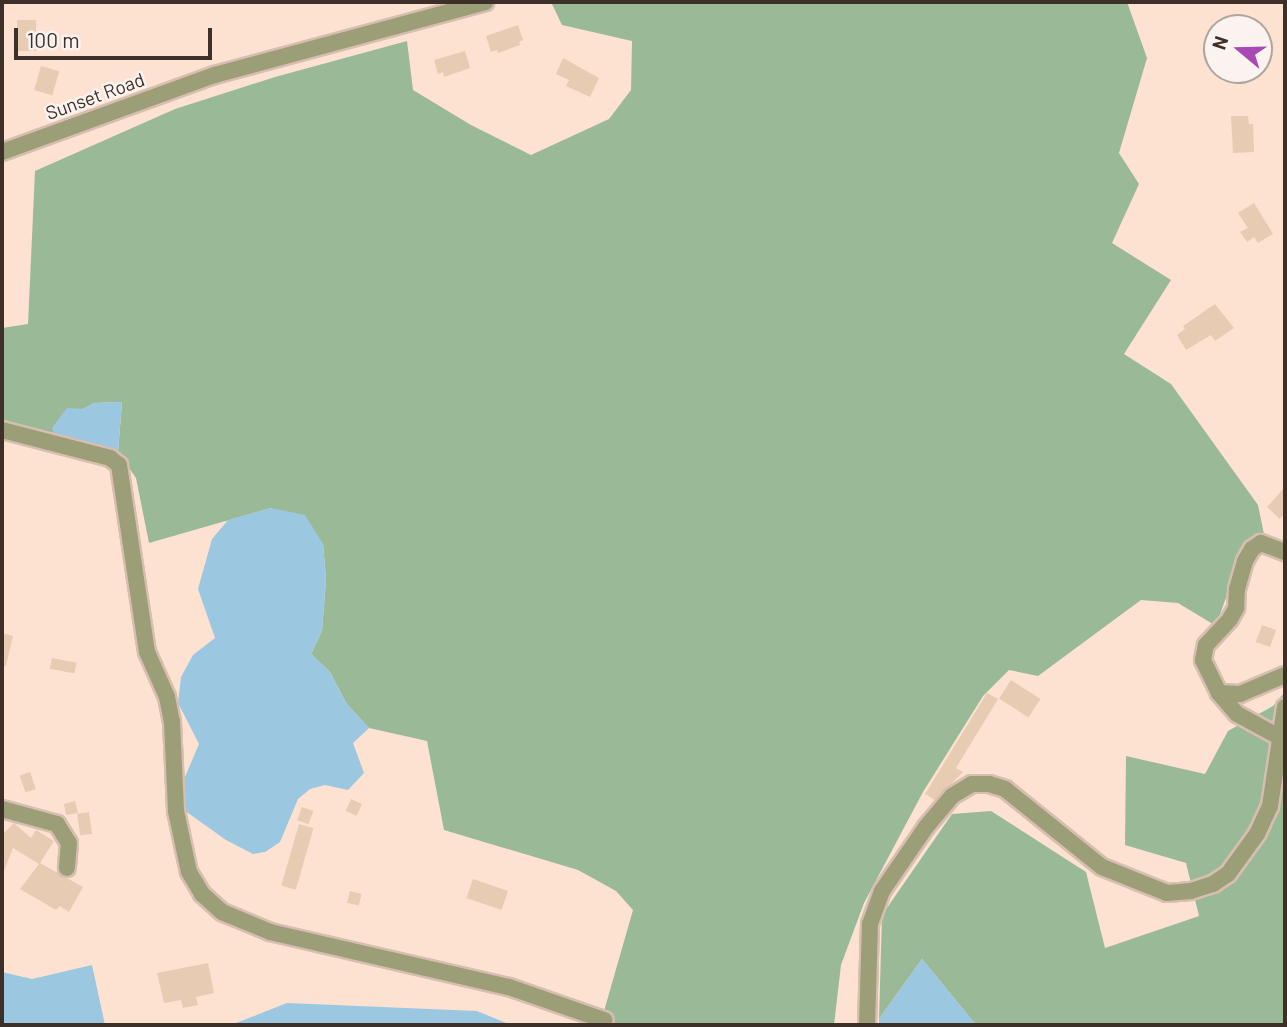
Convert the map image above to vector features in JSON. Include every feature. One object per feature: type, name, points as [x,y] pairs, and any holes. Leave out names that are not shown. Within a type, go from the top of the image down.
[{"type":"street","name":"Sunset Road","points":[[2,152],[215,75],[485,2]]},
{"type":"street","points":[[2,430],[97,455],[119,466],[123,476],[147,652],[167,697],[172,722],[176,811],[189,872],[202,894],[222,912],[270,932],[509,987],[604,1020]]},
{"type":"street","points":[[1281,738],[1237,714],[1219,693],[1203,660],[1206,645],[1230,619],[1236,608],[1237,589],[1245,561],[1252,549],[1261,543],[1285,552]]},
{"type":"street","points":[[1219,693],[1240,694],[1285,676]]},
{"type":"street","points":[[867,1025],[870,924],[882,891],[926,827],[953,796],[972,784],[989,784],[1006,789],[1102,867],[1167,893],[1191,891],[1213,884],[1228,874],[1257,834],[1270,806],[1285,707]]},
{"type":"street","points":[[2,810],[57,824],[69,843],[67,868]]},
{"type":"green space","points":[[551,2],[1127,2],[1147,58],[1119,153],[1139,184],[1112,243],[1171,280],[1124,354],[1171,384],[1258,505],[1264,534],[1241,555],[1216,626],[1178,603],[1141,600],[1038,676],[1009,670],[983,696],[923,792],[864,903],[841,965],[834,1025],[600,1025],[633,910],[616,891],[578,870],[444,830],[427,741],[369,728],[346,703],[330,672],[311,654],[322,631],[326,579],[323,544],[271,508],[149,543],[136,478],[118,452],[122,402],[94,403],[83,409],[56,439],[2,420],[2,328],[28,324],[35,171],[175,109],[275,77],[407,41],[413,90],[471,125],[531,155],[609,119],[631,90],[632,41],[562,25]]},
{"type":"green space","points":[[1285,692],[1285,1025],[976,1025],[922,959],[879,1019],[882,915],[952,814],[991,811],[1086,872],[1105,948],[1199,916],[1186,863],[1125,845],[1126,756],[1205,774],[1228,731],[1273,706]]},
{"type":"water","points":[[122,402],[118,452],[56,439],[52,428],[67,408],[83,409],[94,403]]},
{"type":"water","points":[[271,508],[305,515],[323,544],[326,580],[322,631],[311,654],[330,672],[346,703],[369,728],[353,743],[364,773],[348,790],[325,785],[310,789],[298,799],[280,842],[265,852],[253,854],[226,840],[181,808],[182,784],[199,744],[178,703],[181,677],[193,655],[215,638],[198,589],[212,539],[228,520]]},
{"type":"water","points":[[922,959],[976,1025],[879,1025],[879,1019]]},
{"type":"water","points":[[92,965],[105,1025],[2,1025],[2,972],[32,979]]},
{"type":"water","points":[[287,1003],[477,1011],[511,1025],[231,1025]]},
{"type":"building","points":[[17,20],[36,20],[36,51],[17,51]]},
{"type":"building","points":[[518,25],[523,40],[519,42],[520,45],[498,53],[497,50],[491,52],[486,36]]},
{"type":"building","points":[[465,51],[470,68],[444,77],[443,72],[438,74],[434,60]]},
{"type":"building","points":[[563,58],[599,78],[590,97],[566,86],[569,80],[556,74]]},
{"type":"building","points":[[41,66],[59,71],[52,95],[34,90]]},
{"type":"building","points":[[1231,116],[1248,116],[1249,124],[1253,124],[1254,152],[1233,153]]},
{"type":"building","points":[[1254,203],[1273,234],[1258,243],[1254,237],[1247,242],[1240,232],[1248,228],[1238,213]]},
{"type":"building","points":[[1215,304],[1234,328],[1215,341],[1211,335],[1186,350],[1177,335],[1185,329],[1183,326]]},
{"type":"building","points":[[1285,487],[1285,513],[1280,519],[1267,507]]},
{"type":"building","points":[[1262,625],[1276,630],[1270,647],[1256,642]]},
{"type":"building","points":[[2,633],[13,636],[6,666],[2,665]]},
{"type":"building","points":[[52,658],[77,663],[74,674],[50,669]]},
{"type":"building","points":[[1011,680],[1040,699],[1028,718],[999,698]]},
{"type":"building","points":[[987,693],[998,699],[956,768],[963,772],[935,800],[925,794]]},
{"type":"building","points":[[30,772],[36,789],[25,793],[20,776]]},
{"type":"building","points":[[351,799],[362,804],[357,816],[346,811]]},
{"type":"building","points":[[75,801],[78,813],[66,815],[64,804]]},
{"type":"building","points":[[302,807],[313,811],[308,824],[297,820]]},
{"type":"building","points":[[89,812],[92,834],[80,835],[77,814]]},
{"type":"building","points":[[14,823],[31,838],[36,830],[54,841],[40,863],[83,887],[69,912],[60,906],[56,910],[20,889],[39,864],[13,848],[2,876],[2,835]]},
{"type":"building","points":[[299,824],[313,828],[296,890],[281,886]]},
{"type":"building","points":[[473,879],[508,891],[501,910],[466,898]]},
{"type":"building","points":[[350,891],[362,894],[359,906],[347,903]]},
{"type":"building","points":[[208,963],[214,993],[196,997],[198,1005],[183,1008],[181,1000],[164,1003],[157,973]]}]
